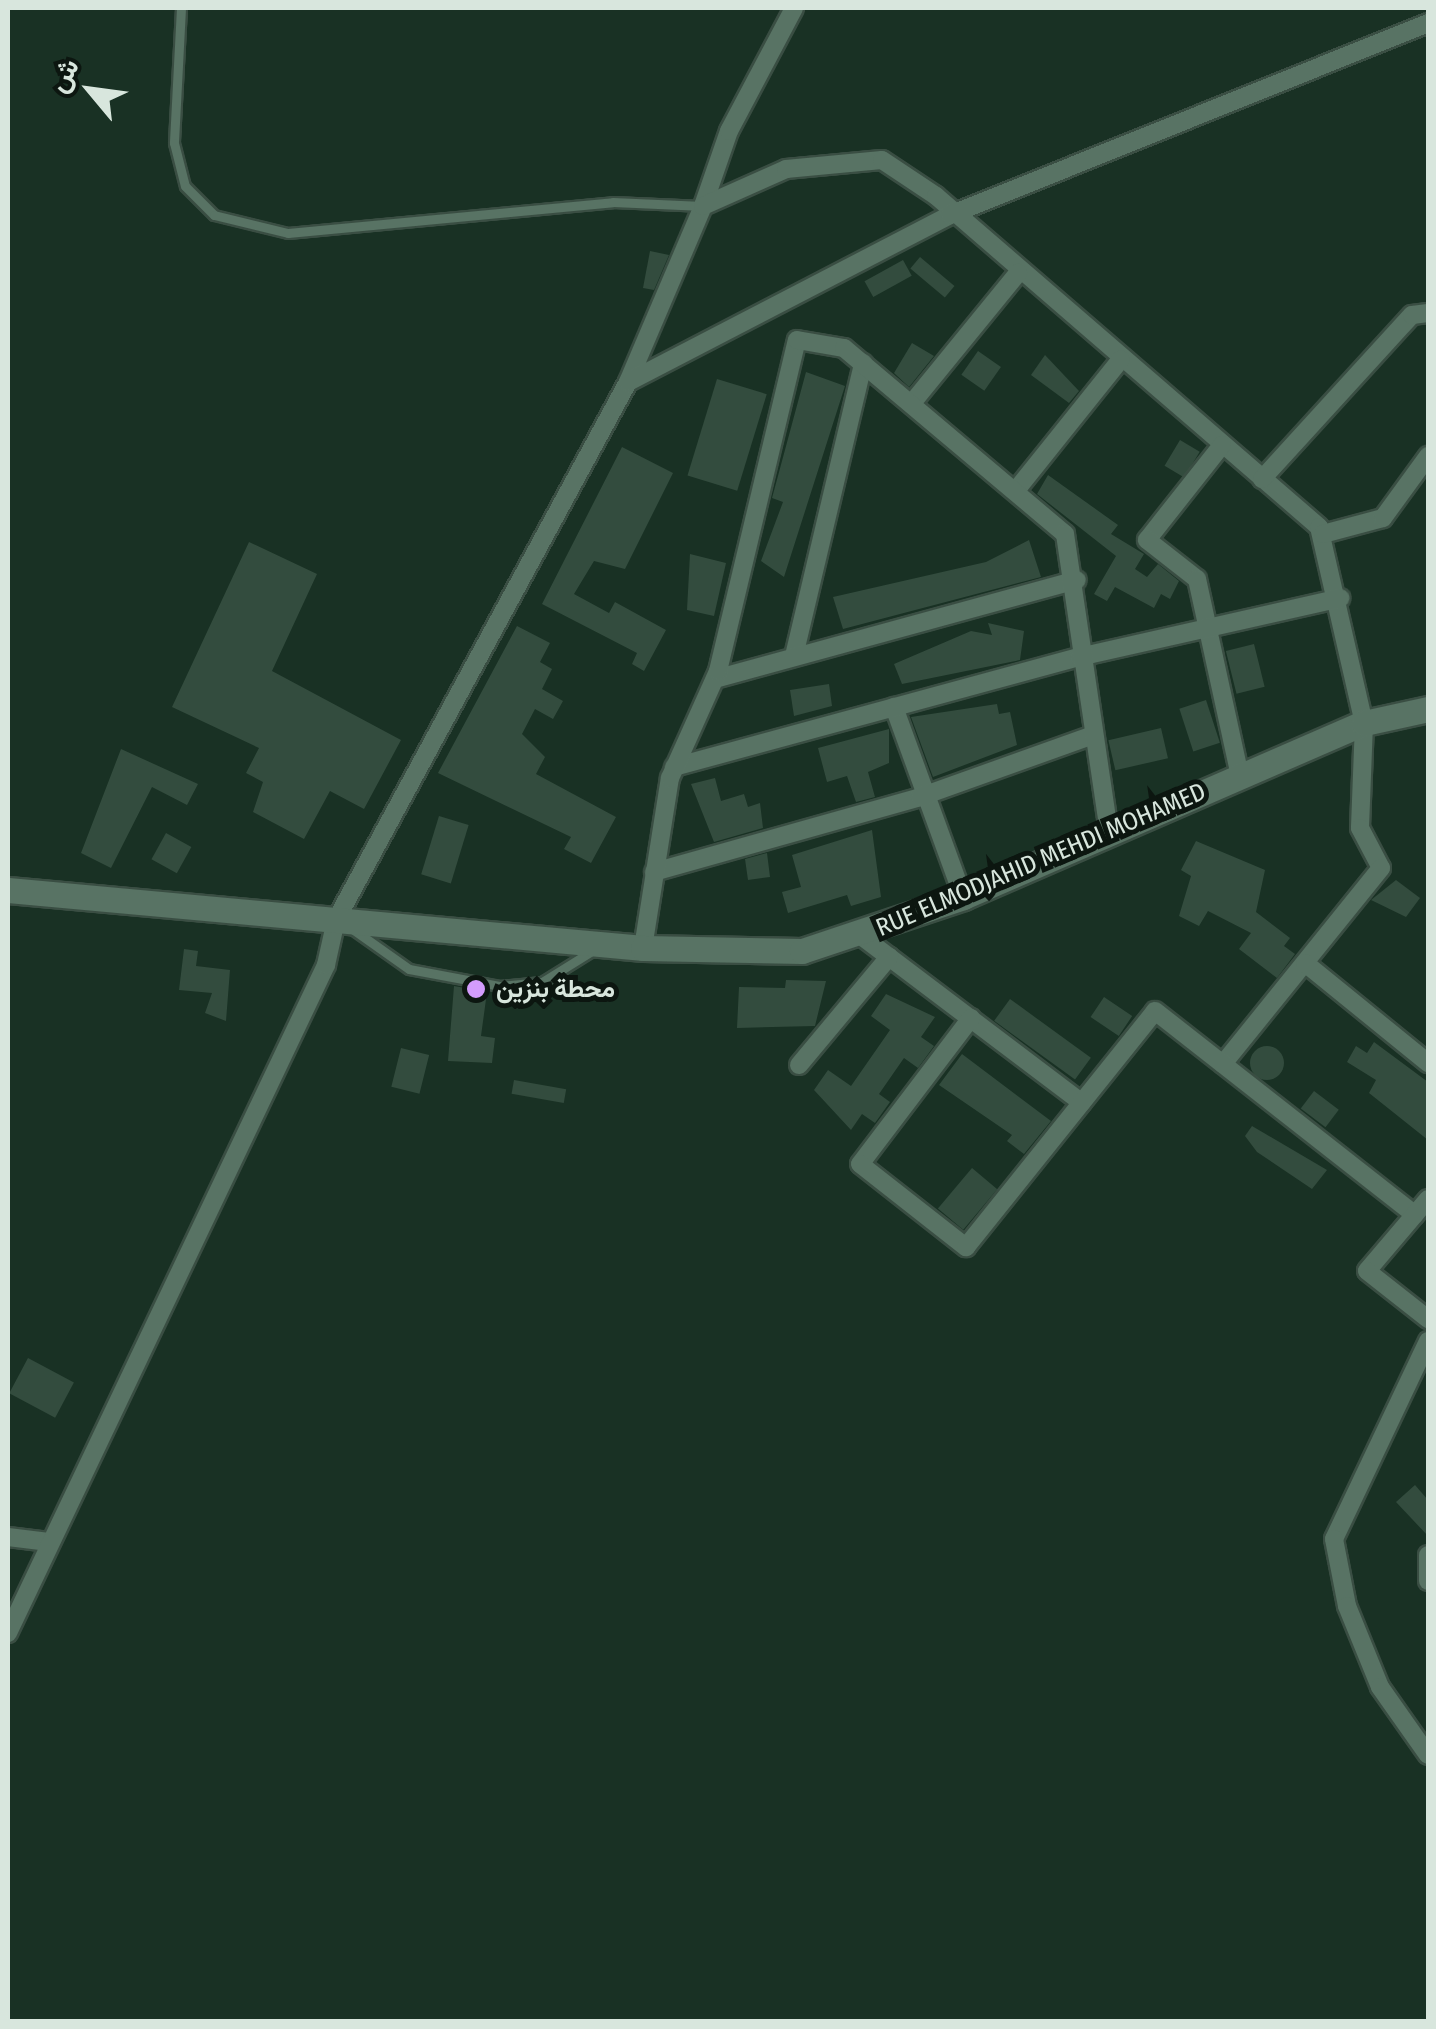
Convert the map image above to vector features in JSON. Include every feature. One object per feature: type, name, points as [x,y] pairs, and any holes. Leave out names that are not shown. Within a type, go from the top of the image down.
[{"type":"main road","name":"RUE ELMODJAHID MEHDI MOHAMED","points":[[8,890],[643,948],[802,951],[963,898],[1364,723],[1428,709]]},
{"type":"street","points":[[8,1633],[47,1542],[326,965],[338,920],[628,382],[703,206],[729,130],[794,8]]},
{"type":"street","points":[[628,382],[950,215],[1428,23]]},
{"type":"street","points":[[703,206],[786,169],[840,158],[907,173],[950,215],[1323,534],[1340,598],[1364,723],[1360,828],[1381,868],[1223,1064]]},
{"type":"street","points":[[912,403],[1018,273]]},
{"type":"street","points":[[1262,479],[1412,316],[1428,312]]},
{"type":"street","points":[[643,948],[674,767],[715,680],[797,340],[844,348],[1017,489],[1065,534],[1077,580],[1079,656],[1109,832]]},
{"type":"street","points":[[1017,489],[1120,359]]},
{"type":"street","points":[[794,656],[863,363]]},
{"type":"street","points":[[1222,445],[1147,540],[1197,579],[1240,776]]},
{"type":"street","points":[[1323,534],[1383,518],[1428,456]]},
{"type":"street","points":[[715,680],[1077,580]]},
{"type":"street","points":[[674,767],[1079,656],[1340,598]]},
{"type":"street","points":[[894,707],[920,797],[963,898]]},
{"type":"street","points":[[654,872],[920,797],[1093,736]]},
{"type":"street","points":[[860,935],[1082,1102]]},
{"type":"street","points":[[798,1065],[889,957]]},
{"type":"street","points":[[1305,963],[1428,1063]]},
{"type":"street","points":[[971,1018],[860,1164],[966,1247],[1155,1011],[1415,1215]]},
{"type":"street","points":[[1428,1199],[1367,1270],[1428,1319]]},
{"type":"street","points":[[1428,1342],[1334,1539],[1348,1606],[1380,1687],[1428,1754]]},
{"type":"street","points":[[8,1537],[47,1542]]},
{"type":"street","points":[[1428,1555],[1428,1581]]},
{"type":"lane","points":[[181,8],[174,143],[185,186],[214,215],[288,233],[613,202],[703,206]]},
{"type":"lane","points":[[338,920],[410,969],[500,986],[573,970],[600,944]]},
{"type":"building","points":[[650,251],[669,255],[654,290],[643,288]]},
{"type":"building","points":[[920,257],[954,286],[945,297],[910,268]]},
{"type":"building","points":[[903,260],[912,276],[873,297],[865,281]]},
{"type":"building","points":[[912,343],[934,356],[909,387],[894,373]]},
{"type":"building","points":[[978,351],[1001,367],[984,391],[961,375]]},
{"type":"building","points":[[1045,355],[1079,391],[1069,403],[1031,375]]},
{"type":"building","points":[[806,372],[845,386],[784,577],[761,561],[783,502],[772,498]]},
{"type":"building","points":[[717,379],[767,394],[737,491],[687,476]]},
{"type":"building","points":[[1180,440],[1200,452],[1184,478],[1165,466]]},
{"type":"building","points":[[622,447],[673,473],[625,569],[594,561],[574,594],[609,613],[615,602],[666,630],[644,671],[632,664],[637,653],[542,604]]},
{"type":"building","points":[[1048,475],[1118,525],[1111,534],[1144,554],[1135,569],[1147,577],[1158,564],[1179,581],[1170,599],[1161,594],[1154,608],[1115,587],[1107,601],[1094,594],[1116,556],[1037,494]]},
{"type":"building","points":[[1029,540],[1041,577],[843,629],[833,597],[986,562]]},
{"type":"building","points":[[249,542],[317,574],[272,671],[401,740],[364,809],[330,791],[304,839],[253,812],[263,782],[246,773],[259,748],[172,707]]},
{"type":"building","points":[[690,554],[726,563],[714,616],[687,610]]},
{"type":"building","points":[[988,623],[1024,631],[1020,660],[902,684],[894,664],[971,631],[992,635]]},
{"type":"building","points":[[517,626],[550,643],[540,662],[552,669],[542,689],[563,701],[553,719],[535,709],[522,734],[545,757],[536,774],[616,817],[591,863],[564,849],[571,837],[438,773]]},
{"type":"building","points":[[1254,644],[1265,687],[1237,694],[1226,651]]},
{"type":"building","points":[[829,684],[832,706],[794,716],[790,690]]},
{"type":"building","points":[[1206,700],[1220,743],[1193,751],[1179,709]]},
{"type":"building","points":[[997,704],[999,714],[1010,712],[1017,745],[933,777],[911,717]]},
{"type":"building","points":[[1161,728],[1168,758],[1115,770],[1108,740]]},
{"type":"building","points":[[889,729],[889,763],[868,772],[875,797],[856,802],[847,776],[827,782],[818,748]]},
{"type":"building","points":[[121,749],[198,784],[187,805],[152,787],[111,868],[81,853]]},
{"type":"building","points":[[715,778],[721,801],[744,794],[748,807],[760,803],[763,828],[714,842],[691,784]]},
{"type":"building","points":[[439,816],[469,825],[451,883],[421,874]]},
{"type":"building","points":[[872,830],[881,897],[851,906],[847,895],[788,913],[782,892],[801,887],[792,855]]},
{"type":"building","points":[[166,833],[191,847],[177,873],[151,859]]},
{"type":"building","points":[[1196,841],[1265,870],[1256,912],[1290,938],[1284,946],[1295,954],[1277,978],[1239,949],[1251,933],[1208,911],[1199,926],[1179,916],[1191,876],[1181,870]]},
{"type":"building","points":[[767,853],[770,877],[748,880],[745,859]]},
{"type":"building","points":[[1396,880],[1420,898],[1406,917],[1371,900]]},
{"type":"building","points":[[184,949],[198,951],[196,966],[230,970],[226,1021],[205,1013],[212,993],[179,990]]},
{"type":"building","points":[[786,980],[826,981],[815,1026],[737,1028],[739,987],[785,988]]},
{"type":"building","points":[[454,986],[487,992],[481,1036],[495,1038],[492,1063],[448,1061]]},
{"type":"building","points":[[886,994],[935,1017],[921,1037],[934,1046],[918,1068],[904,1058],[879,1094],[890,1102],[875,1123],[862,1114],[851,1130],[814,1090],[828,1070],[851,1086],[890,1030],[871,1016]]},
{"type":"building","points":[[1104,997],[1132,1016],[1119,1036],[1091,1017]]},
{"type":"building","points":[[1010,999],[1091,1058],[1075,1080],[994,1021]]},
{"type":"building","points":[[1374,1042],[1428,1082],[1428,1140],[1369,1093],[1376,1080],[1347,1062],[1356,1046],[1367,1053]]},
{"type":"building","points":[[1267,1046],[1279,1051],[1284,1063],[1279,1075],[1267,1080],[1255,1075],[1250,1063],[1255,1051]]},
{"type":"building","points":[[401,1048],[429,1055],[419,1094],[391,1087]]},
{"type":"building","points":[[962,1054],[1051,1121],[1024,1154],[1007,1141],[1012,1135],[939,1085]]},
{"type":"building","points":[[514,1080],[566,1089],[564,1103],[512,1094]]},
{"type":"building","points":[[1314,1091],[1339,1110],[1326,1127],[1301,1109]]},
{"type":"building","points":[[1252,1126],[1327,1170],[1312,1189],[1257,1152],[1245,1136]]},
{"type":"building","points":[[972,1168],[997,1189],[963,1230],[938,1209]]},
{"type":"building","points":[[28,1358],[74,1382],[55,1418],[9,1393]]},
{"type":"building","points":[[1415,1485],[1428,1500],[1428,1536],[1396,1502]]},
{"type":"place","name":"محطة بنزين","points":[[476,989]]}]
